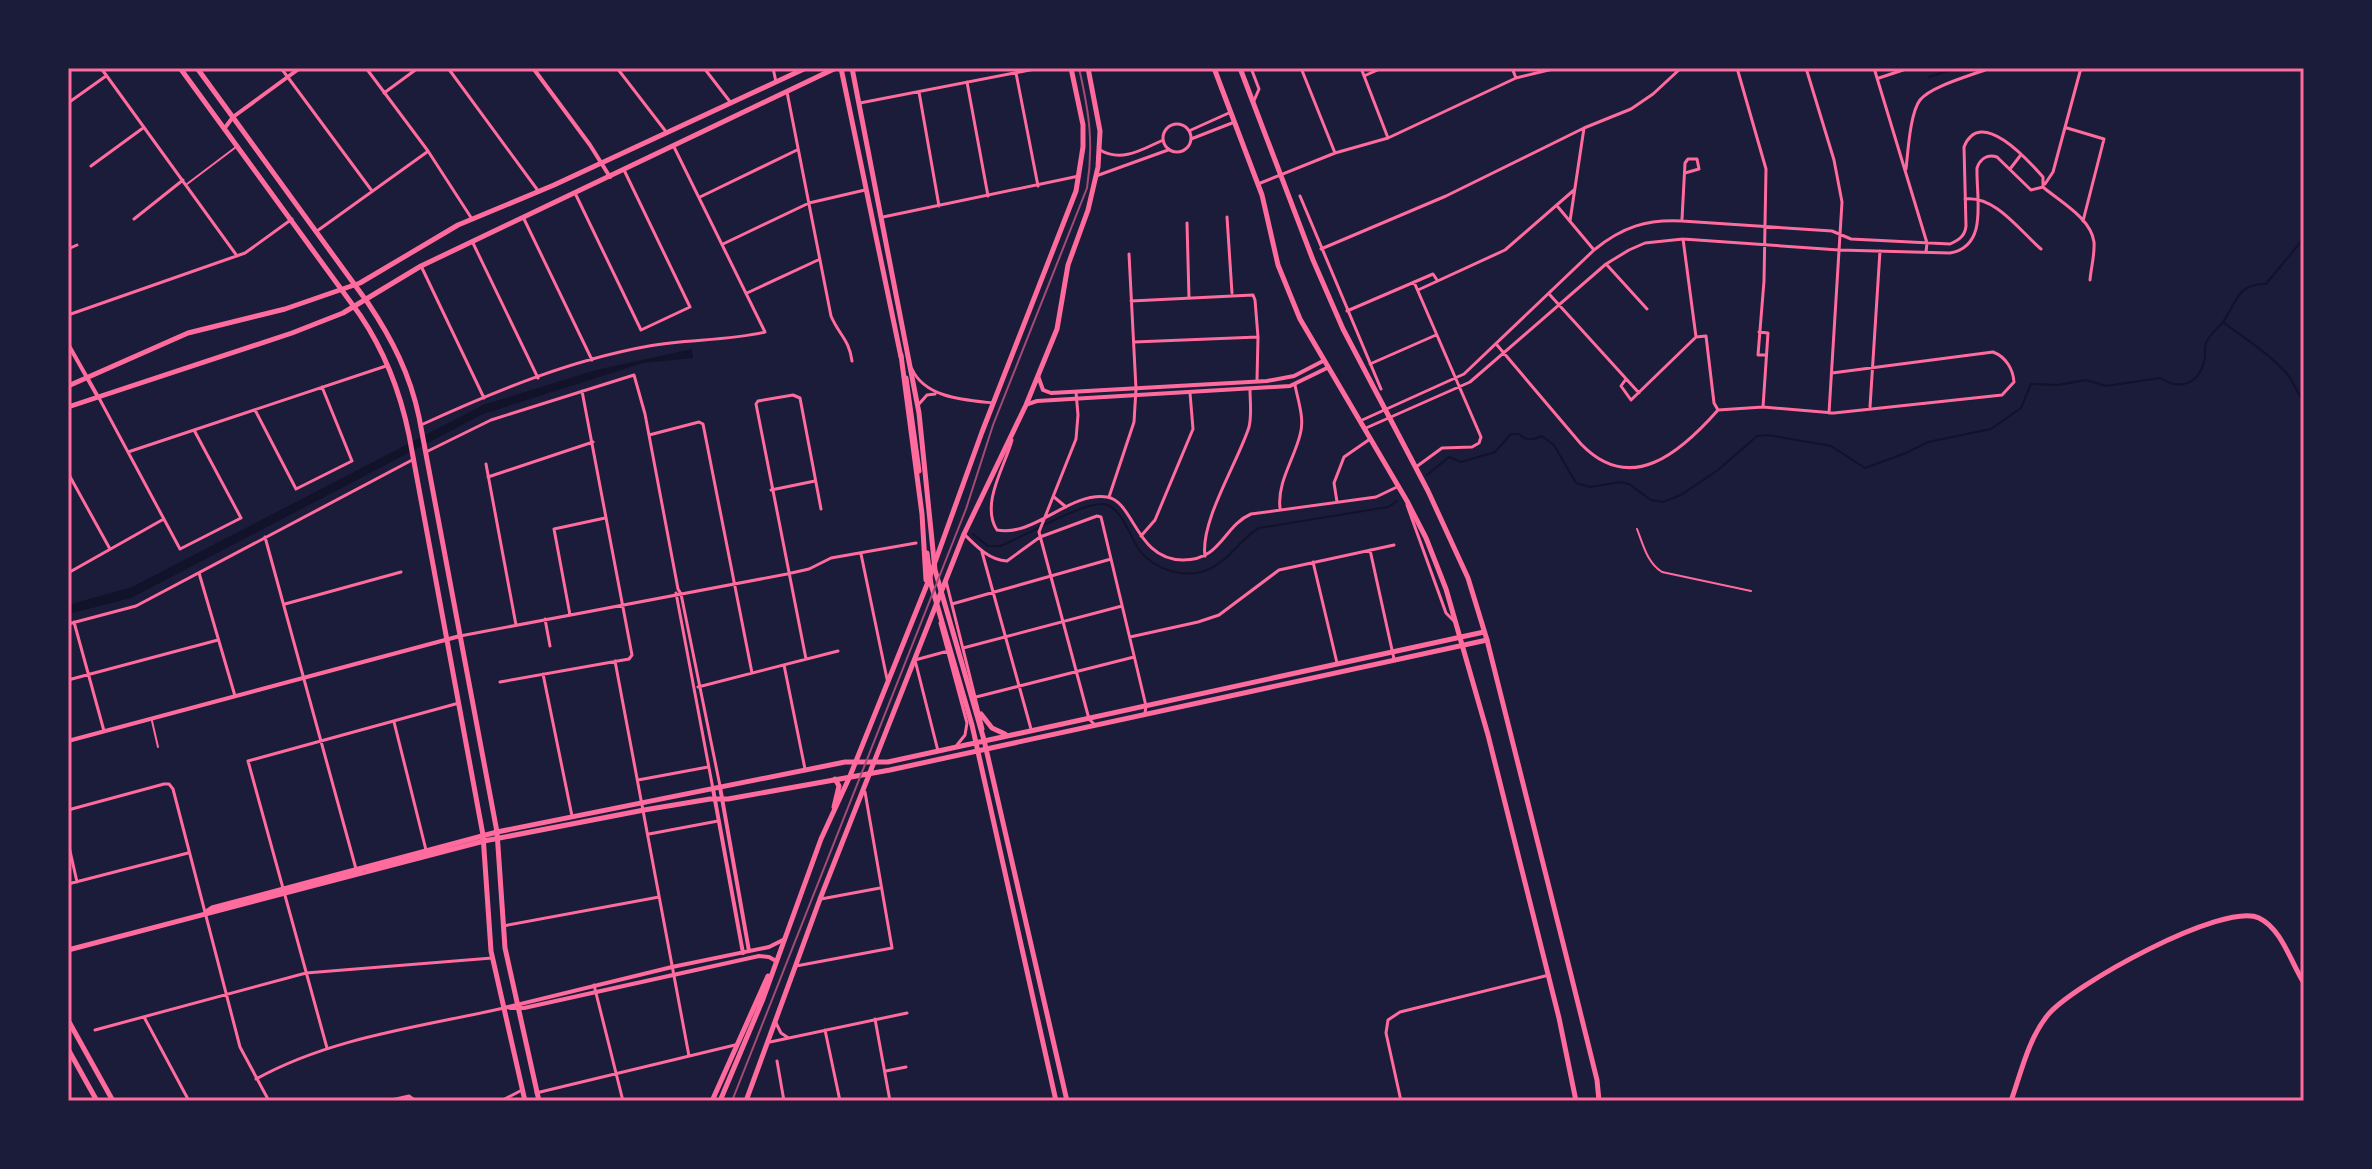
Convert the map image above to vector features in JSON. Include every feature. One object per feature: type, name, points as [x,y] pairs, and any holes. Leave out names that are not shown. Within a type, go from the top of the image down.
[{"type":"main road","points":[[180,68],[374,336],[398,391],[448,638],[483,838],[493,958],[525,1101]]},
{"type":"main road","points":[[197,68],[366,299],[407,372],[421,427],[498,835],[503,926],[516,1006],[539,1101]]},
{"type":"main road","points":[[68,386],[188,333],[272,313],[356,285],[472,219],[539,192],[806,68]]},
{"type":"main road","points":[[68,407],[292,333],[354,307],[421,266],[838,68],[910,396],[931,584],[984,740],[1067,1101]]},
{"type":"main road","points":[[852,68],[912,366],[935,570],[1056,1101]]},
{"type":"main road","points":[[746,1101],[820,899],[964,534],[1026,405],[1059,322],[1071,255],[1088,210],[1100,150],[1095,95],[1088,68]]},
{"type":"main road","points":[[1214,68],[1258,184],[1278,265],[1300,319],[1407,501],[1436,562],[1458,624],[1549,975],[1575,1101]]},
{"type":"main road","points":[[1240,68],[1331,302],[1456,549],[1487,640],[1592,1058],[1599,1101]]},
{"type":"main road","points":[[720,1101],[926,587],[993,403],[1055,247],[1079,176],[1083,147],[1083,125],[1070,69]]},
{"type":"main road","points":[[901,355],[922,514],[926,587]]},
{"type":"main road","points":[[426,525],[434,551],[439,553],[442,550],[439,522]]},
{"type":"main road","points":[[1463,641],[1484,632]]},
{"type":"main road","points":[[68,950],[205,913],[214,914],[427,851],[643,807],[716,787],[805,769],[856,762],[873,764],[1145,710],[1463,641],[1487,640]]},
{"type":"main road","points":[[643,807],[718,799],[870,773],[1094,724],[1337,665],[1394,656]]},
{"type":"main road","points":[[981,714],[992,728],[1010,735]]},
{"type":"main road","points":[[963,745],[972,725]]},
{"type":"main road","points":[[990,767],[999,745]]},
{"type":"main road","points":[[960,753],[981,765]]},
{"type":"main road","points":[[833,813],[839,783],[835,779]]},
{"type":"main road","points":[[286,892],[483,838]]},
{"type":"main road","points":[[2011,1101],[2030,1046],[2052,1010],[2070,995],[2183,931],[2241,915],[2260,918],[2275,932],[2304,983]]},
{"type":"main road","points":[[712,1101],[756,998],[776,961]]},
{"type":"main road","points":[[68,1020],[113,1101]]},
{"type":"main road","points":[[68,1049],[97,1101]]},
{"type":"street","points":[[101,68],[237,256]]},
{"type":"street","points":[[281,68],[372,191]]},
{"type":"street","points":[[224,129],[233,117],[300,68]]},
{"type":"street","points":[[366,68],[428,151],[472,219]]},
{"type":"street","points":[[384,93],[418,68]]},
{"type":"street","points":[[448,68],[539,192]]},
{"type":"street","points":[[533,68],[610,177]]},
{"type":"street","points":[[617,68],[667,133]]},
{"type":"street","points":[[704,68],[731,103]]},
{"type":"street","points":[[773,68],[776,82]]},
{"type":"street","points":[[860,103],[1040,68]]},
{"type":"street","points":[[1251,68],[1259,89],[1253,103]]},
{"type":"street","points":[[1301,68],[1335,153]]},
{"type":"street","points":[[1361,68],[1388,138]]},
{"type":"street","points":[[1364,76],[1382,68]]},
{"type":"street","points":[[1512,68],[1516,78]]},
{"type":"street","points":[[1258,184],[1335,153],[1388,138],[1516,78],[1557,68]]},
{"type":"street","points":[[1321,249],[1446,196],[1584,128],[1631,109],[1681,68]]},
{"type":"street","points":[[1737,68],[1766,169],[1758,355],[1766,355]]},
{"type":"street","points":[[1806,68],[1838,180],[1842,219],[1829,413]]},
{"type":"street","points":[[1874,68],[1927,243],[1926,253]]},
{"type":"street","points":[[1877,79],[1909,68]]},
{"type":"street","points":[[1905,173],[1915,111],[1921,99],[1990,68]]},
{"type":"street","points":[[1364,429],[1460,388],[1606,264],[1645,243],[1683,239],[1839,250],[1961,251],[1969,246],[1978,228],[1977,168],[1981,160],[1989,156],[1997,157],[2031,190],[2043,187],[2053,172],[2081,68]]},
{"type":"street","points":[[1016,73],[1038,186]]},
{"type":"street","points":[[68,103],[106,76]]},
{"type":"street","points":[[967,82],[988,196]]},
{"type":"street","points":[[787,92],[831,316],[837,331],[850,345],[852,361]]},
{"type":"street","points":[[919,92],[939,206]]},
{"type":"street","points":[[1189,131],[1231,112]]},
{"type":"street","points":[[1096,176],[1169,150],[1184,150],[1191,139],[1235,123]]},
{"type":"street","points":[[1169,150],[1163,140],[1165,132],[1174,125],[1183,125],[1191,139]]},
{"type":"street","points":[[91,166],[144,127]]},
{"type":"street","points":[[1570,221],[1584,128]]},
{"type":"street","points":[[2065,128],[2103,137],[2083,221]]},
{"type":"street","points":[[1360,421],[1456,379],[1497,345],[1594,250],[1610,237],[1641,223],[1661,220],[1765,226],[1832,231],[1851,239],[1950,244],[1962,237],[1966,226],[1964,147],[1971,136],[1988,131],[2043,177],[2043,187],[2091,231],[2094,245],[2090,280]]},
{"type":"street","points":[[1100,150],[1113,156],[1128,155],[1163,140]]},
{"type":"street","points":[[134,219],[237,146]]},
{"type":"street","points":[[421,427],[484,398],[592,360],[647,346],[765,332],[674,147]]},
{"type":"street","points":[[700,197],[799,149]]},
{"type":"street","points":[[317,231],[428,151]]},
{"type":"street","points":[[2010,169],[2020,155]]},
{"type":"street","points":[[1964,169],[1977,168]]},
{"type":"street","points":[[575,193],[641,330],[690,307],[624,170]]},
{"type":"street","points":[[1682,221],[1685,173]]},
{"type":"street","points":[[882,217],[1079,176]]},
{"type":"street","points":[[723,244],[809,203],[866,190]]},
{"type":"street","points":[[1418,290],[1505,250],[1574,190]]},
{"type":"street","points":[[1300,196],[1381,389]]},
{"type":"street","points":[[1965,199],[1976,197],[1991,204],[2041,249]]},
{"type":"street","points":[[1557,206],[1594,250]]},
{"type":"street","points":[[523,217],[592,360]]},
{"type":"street","points":[[1227,217],[1232,294]]},
{"type":"street","points":[[68,315],[237,256],[292,219]]},
{"type":"street","points":[[1187,223],[1189,298]]},
{"type":"street","points":[[1683,239],[1696,337]]},
{"type":"street","points":[[472,241],[538,378]]},
{"type":"street","points":[[68,249],[77,245]]},
{"type":"street","points":[[1870,409],[1880,251]]},
{"type":"street","points":[[1109,497],[1132,433],[1136,389],[1129,254]]},
{"type":"street","points":[[747,293],[818,260]]},
{"type":"street","points":[[1606,264],[1647,309]]},
{"type":"street","points":[[421,266],[484,398]]},
{"type":"street","points":[[1347,311],[1433,274],[1438,282]]},
{"type":"street","points":[[1414,282],[1481,437],[1479,443],[1472,447],[1442,448],[1416,468]]},
{"type":"street","points":[[1131,301],[1232,294],[1253,295],[1255,300],[1257,381],[1250,390],[1249,426],[1209,526],[1204,544],[1205,556]]},
{"type":"street","points":[[1550,295],[1639,393]]},
{"type":"street","points":[[1759,332],[1768,333],[1763,407]]},
{"type":"street","points":[[1370,364],[1437,334]]},
{"type":"street","points":[[1626,379],[1621,386],[1631,400],[1696,337],[1706,336],[1714,403],[1718,410]]},
{"type":"street","points":[[1133,342],[1258,337]]},
{"type":"street","points":[[68,344],[180,549],[241,518],[194,430]]},
{"type":"street","points":[[1497,345],[1592,455],[1626,469],[1652,465],[1676,450],[1718,410],[1763,407],[1829,413],[2002,395],[2014,382],[2013,373],[1993,352],[1832,373]]},
{"type":"street","points":[[1038,374],[1039,385],[1047,392],[1076,392],[1257,381],[1294,376],[1323,361]]},
{"type":"street","points":[[128,452],[388,365]]},
{"type":"street","points":[[912,366],[924,385],[939,393],[993,403]]},
{"type":"street","points":[[1026,405],[1037,401],[1295,385],[1327,368]]},
{"type":"street","points":[[425,449],[491,420],[632,375],[637,378],[700,687],[718,799],[736,875],[746,955]]},
{"type":"street","points":[[1280,510],[1279,497],[1302,422],[1295,385]]},
{"type":"street","points":[[255,410],[296,489],[352,461],[322,387]]},
{"type":"street","points":[[500,682],[629,659],[632,652],[582,391]]},
{"type":"street","points":[[1076,392],[1076,439],[1039,532],[1089,719],[1094,724]]},
{"type":"street","points":[[919,411],[923,397],[939,393]]},
{"type":"street","points":[[1141,536],[1154,523],[1193,429],[1190,393]]},
{"type":"street","points":[[806,659],[787,574],[757,402],[795,395],[801,400],[821,509]]},
{"type":"street","points":[[649,435],[702,422],[752,673]]},
{"type":"street","points":[[1015,426],[991,506],[992,520],[997,530],[1004,531],[1044,518],[1092,498],[1109,497],[1119,504],[1149,547],[1169,558],[1190,560],[1205,556],[1223,543],[1244,517],[1380,496],[1399,486]]},
{"type":"street","points":[[1337,502],[1334,483],[1344,457],[1370,439]]},
{"type":"street","points":[[488,477],[593,442]]},
{"type":"street","points":[[68,624],[136,606],[413,456]]},
{"type":"street","points":[[486,464],[516,625]]},
{"type":"street","points":[[68,473],[110,549]]},
{"type":"street","points":[[771,490],[816,481]]},
{"type":"street","points":[[1054,497],[1066,507]]},
{"type":"street","points":[[570,615],[554,529],[607,517]]},
{"type":"street","points":[[964,534],[982,552],[1001,562],[1040,537],[1101,517],[1145,710]]},
{"type":"street","points":[[68,573],[164,519]]},
{"type":"street","points":[[1637,529],[1648,556],[1662,572],[1751,591]]},
{"type":"street","points":[[265,537],[356,870]]},
{"type":"street","points":[[68,741],[448,638],[787,574],[809,569],[831,558],[916,543]]},
{"type":"street","points":[[1130,637],[1219,615],[1279,570],[1394,545]]},
{"type":"street","points":[[1370,550],[1394,656]]},
{"type":"street","points":[[982,552],[1031,731]]},
{"type":"street","points":[[861,554],[887,680]]},
{"type":"street","points":[[952,604],[1111,559]]},
{"type":"street","points":[[1313,562],[1337,665]]},
{"type":"street","points":[[284,605],[401,572]]},
{"type":"street","points":[[199,573],[235,696]]},
{"type":"street","points":[[946,581],[981,714],[984,740]]},
{"type":"street","points":[[678,589],[675,595],[708,767],[716,787]]},
{"type":"street","points":[[963,648],[1122,606]]},
{"type":"street","points":[[935,607],[967,726],[963,739],[954,747]]},
{"type":"street","points":[[545,619],[550,646]]},
{"type":"street","points":[[74,622],[104,731]]},
{"type":"street","points":[[68,680],[218,640]]},
{"type":"street","points":[[694,688],[838,651]]},
{"type":"street","points":[[938,751],[915,660],[948,651]]},
{"type":"street","points":[[976,697],[1134,657]]},
{"type":"street","points":[[615,661],[689,1056]]},
{"type":"street","points":[[784,665],[805,769]]},
{"type":"street","points":[[543,674],[573,821]]},
{"type":"street","points":[[327,1048],[248,761],[459,703]]},
{"type":"street","points":[[151,718],[158,747]]},
{"type":"street","points":[[394,722],[427,851]]},
{"type":"street","points":[[638,780],[708,767]]},
{"type":"street","points":[[68,810],[169,784],[173,789],[240,1047],[269,1101]]},
{"type":"street","points":[[795,966],[892,948],[864,788]]},
{"type":"street","points":[[718,799],[718,821],[746,955]]},
{"type":"street","points":[[649,834],[718,821]]},
{"type":"street","points":[[68,842],[77,882]]},
{"type":"street","points":[[68,884],[189,852]]},
{"type":"street","points":[[729,876],[736,875]]},
{"type":"street","points":[[820,899],[880,888]]},
{"type":"street","points":[[503,926],[659,897]]},
{"type":"street","points":[[256,1079],[293,1060],[327,1048],[673,974],[746,955],[783,940]]},
{"type":"street","points":[[516,1006],[672,967],[746,955],[766,956],[776,961]]},
{"type":"street","points":[[95,1030],[306,973],[493,958]]},
{"type":"street","points":[[1401,1101],[1386,1033],[1388,1020],[1400,1012],[1549,975]]},
{"type":"street","points":[[594,985],[623,1101]]},
{"type":"street","points":[[766,1043],[907,1013]]},
{"type":"street","points":[[144,1017],[189,1101]]},
{"type":"street","points":[[775,1018],[779,1031],[787,1037]]},
{"type":"street","points":[[875,1019],[890,1101]]},
{"type":"street","points":[[825,1030],[840,1101]]},
{"type":"street","points":[[536,1093],[736,1045]]},
{"type":"street","points":[[777,1061],[784,1101]]},
{"type":"street","points":[[885,1071],[906,1067]]},
{"type":"street","points":[[501,1101],[522,1090]]},
{"type":"street","points":[[387,1101],[414,1099]]},
{"type":"shaded area","points":[[692,349],[693,358],[643,363],[483,414],[131,598],[68,614],[68,605],[132,587],[483,405],[596,370]]},
{"type":"waterway","points":[[1929,77],[1956,68]]},
{"type":"waterway","points":[[1427,475],[1449,457],[1461,462],[1495,452],[1511,434],[1530,439],[1542,436],[1554,445],[1576,483],[1590,487],[1621,482],[1629,484],[1651,500],[1663,502],[1681,495],[1718,470],[1757,436],[1768,435],[1831,446],[1865,468],[1928,442],[1991,429],[2021,408],[2031,384],[2058,385],[2086,380],[2106,386],[2160,378],[2174,384],[2187,383],[2201,370],[2207,340],[2222,323],[2238,296],[2249,287],[2266,284],[2304,238]]},
{"type":"waterway","points":[[2223,322],[2280,366],[2304,400]]},
{"type":"waterway","points":[[973,534],[988,546],[1000,546],[1082,508],[1103,504],[1110,506],[1120,516],[1146,558],[1162,568],[1189,574],[1215,566],[1259,528],[1388,507],[1397,501]]},
{"type":"railway","points":[[732,1101],[966,509],[993,425],[1087,188],[1089,128],[1079,68]]}]
